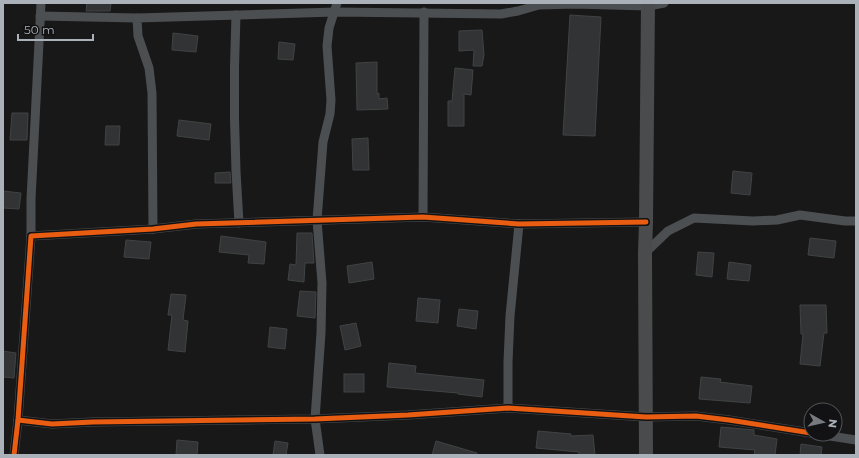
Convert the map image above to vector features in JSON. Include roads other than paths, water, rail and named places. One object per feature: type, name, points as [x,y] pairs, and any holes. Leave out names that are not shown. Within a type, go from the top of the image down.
[{"type":"main road","points":[[646,455],[645,253],[648,4]]},
{"type":"street","points":[[14,455],[18,420],[31,236],[30,199],[41,3]]},
{"type":"street","points":[[320,455],[315,419],[322,304],[322,283],[317,220],[323,142],[330,114],[331,100],[327,46],[329,28],[337,3]]},
{"type":"street","points":[[40,16],[137,18],[335,12],[500,14],[539,5],[664,3]]},
{"type":"street","points":[[423,217],[424,12]]},
{"type":"street","points":[[236,15],[234,146],[239,223]]},
{"type":"street","points":[[137,18],[138,36],[149,68],[152,88],[153,229]]},
{"type":"street","points":[[645,253],[668,231],[694,218],[753,221],[777,220],[800,214],[845,221],[856,221]]},
{"type":"street","points":[[31,236],[153,229],[196,224],[423,217],[518,224],[646,222]]},
{"type":"street","points":[[508,408],[510,316],[518,224]]},
{"type":"street","points":[[18,420],[52,424],[93,422],[315,419],[408,415],[508,408],[646,417],[696,416],[803,432]]},
{"type":"street","points":[[843,438],[856,440]]}]
